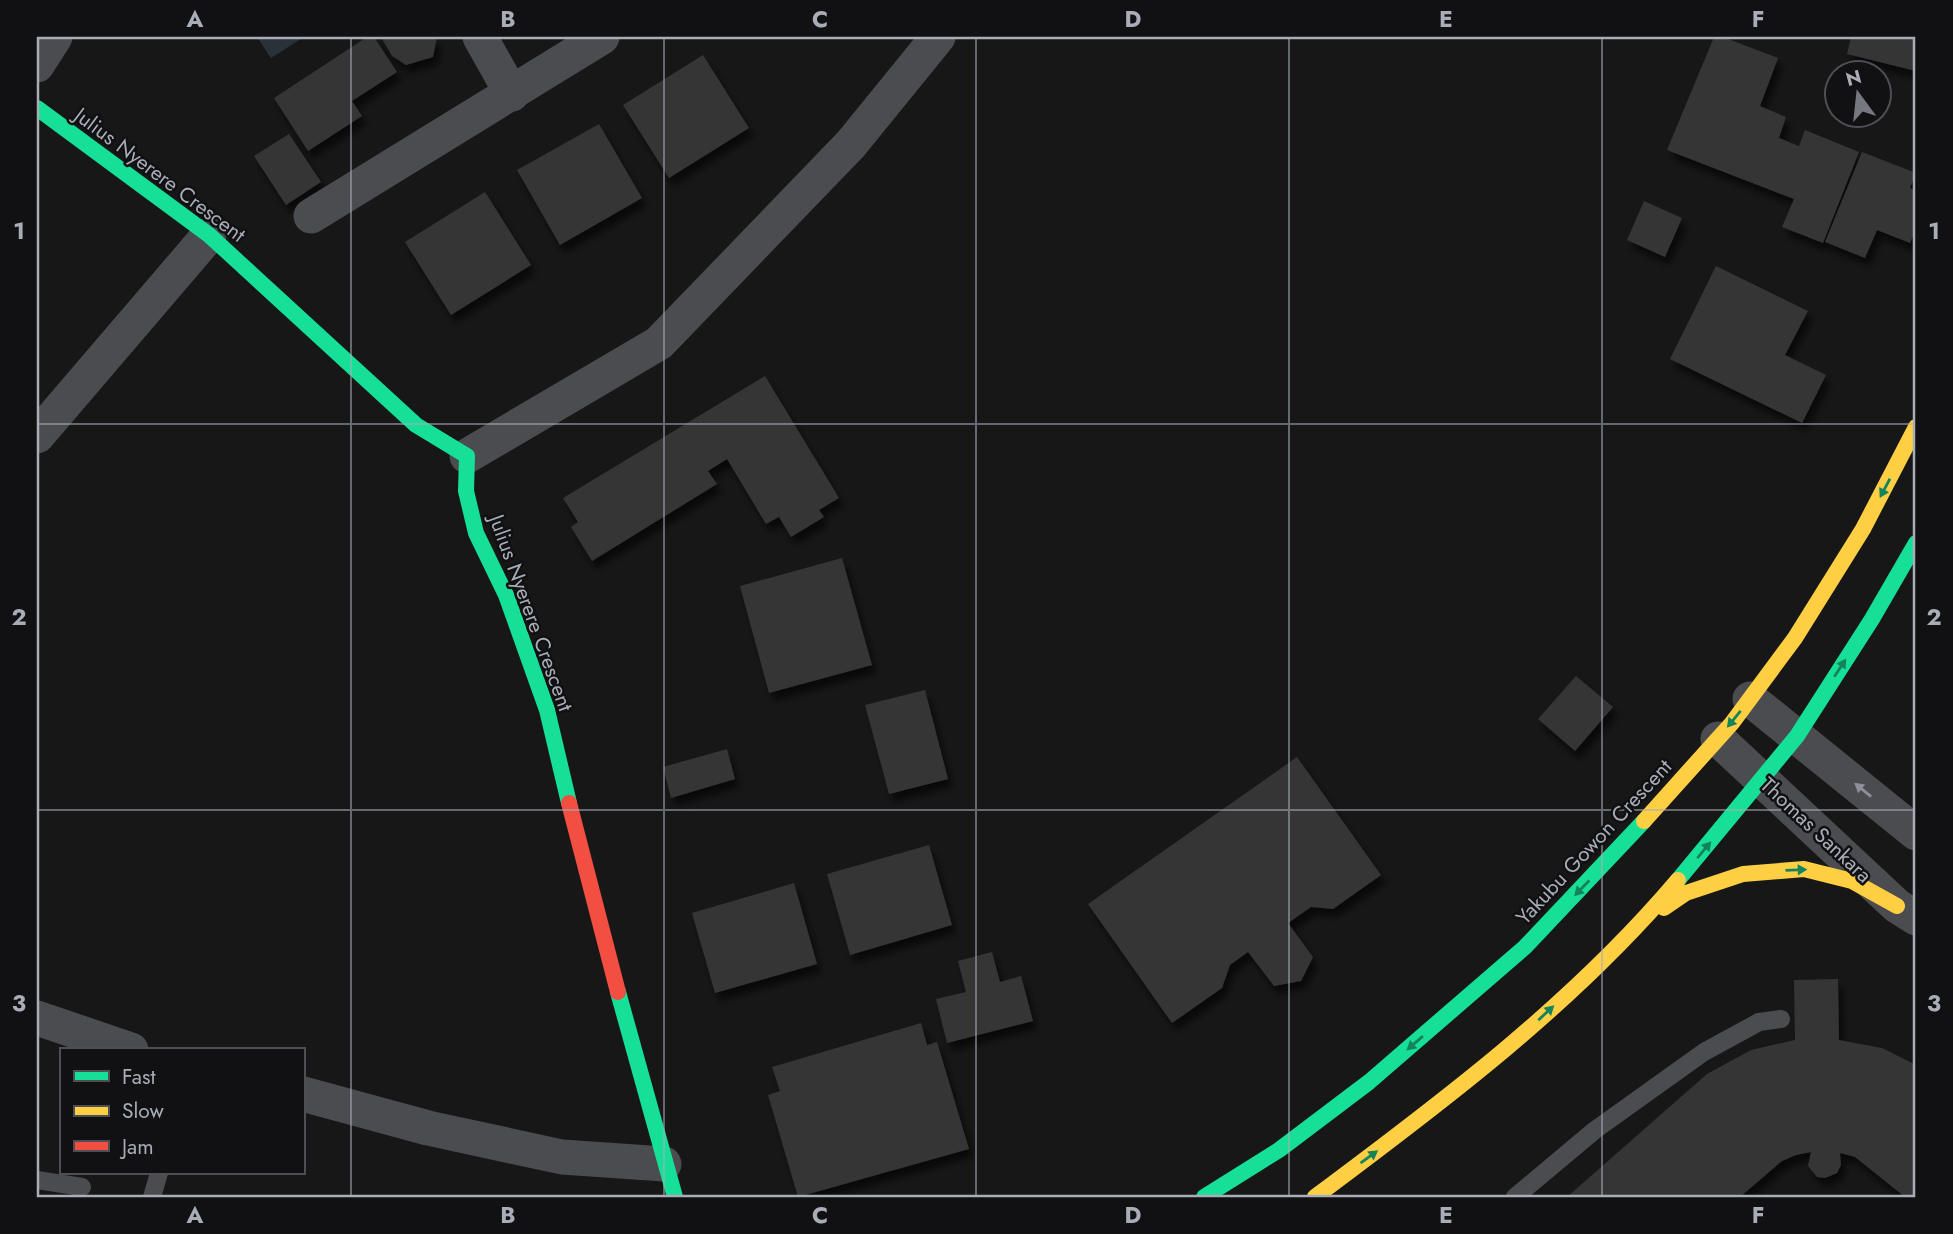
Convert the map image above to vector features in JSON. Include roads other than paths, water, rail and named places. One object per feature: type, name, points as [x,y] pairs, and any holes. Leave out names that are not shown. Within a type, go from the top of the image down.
[{"type":"main road","name":"Julius Nyerere Crescent","points":[[37,108],[209,234],[416,425],[467,456],[466,491],[476,533],[506,595],[547,710],[589,887],[674,1197]]},
{"type":"main road","name":"Yakubu Gowon Crescent","points":[[1204,1197],[1279,1150],[1369,1082],[1525,947],[1606,863],[1718,739],[1795,638],[1863,529],[1916,428]]},
{"type":"main road","points":[[1320,1196],[1527,1031],[1642,923],[1797,736],[1872,619],[1916,542]]},
{"type":"main road","points":[[1642,923],[1686,893],[1743,874],[1804,869],[1852,881],[1907,912]]},
{"type":"street","points":[[37,65],[55,37]]},
{"type":"street","points":[[480,37],[512,94]]},
{"type":"street","points":[[311,216],[602,37]]},
{"type":"street","points":[[467,456],[659,343],[851,144],[938,37]]},
{"type":"street","points":[[37,436],[209,234]]},
{"type":"street","points":[[1750,699],[1916,833]]},
{"type":"street","name":"Thomas Sankara","points":[[1718,739],[1907,912]]},
{"type":"street","points":[[37,1018],[125,1048]]},
{"type":"street","points":[[304,1094],[428,1128],[562,1157],[664,1164]]},
{"type":"lane","points":[[1515,1197],[1595,1129],[1704,1052],[1759,1022],[1781,1019]]},
{"type":"lane","points":[[152,1197],[159,1174]]},
{"type":"lane","points":[[37,1180],[85,1186]]}]
